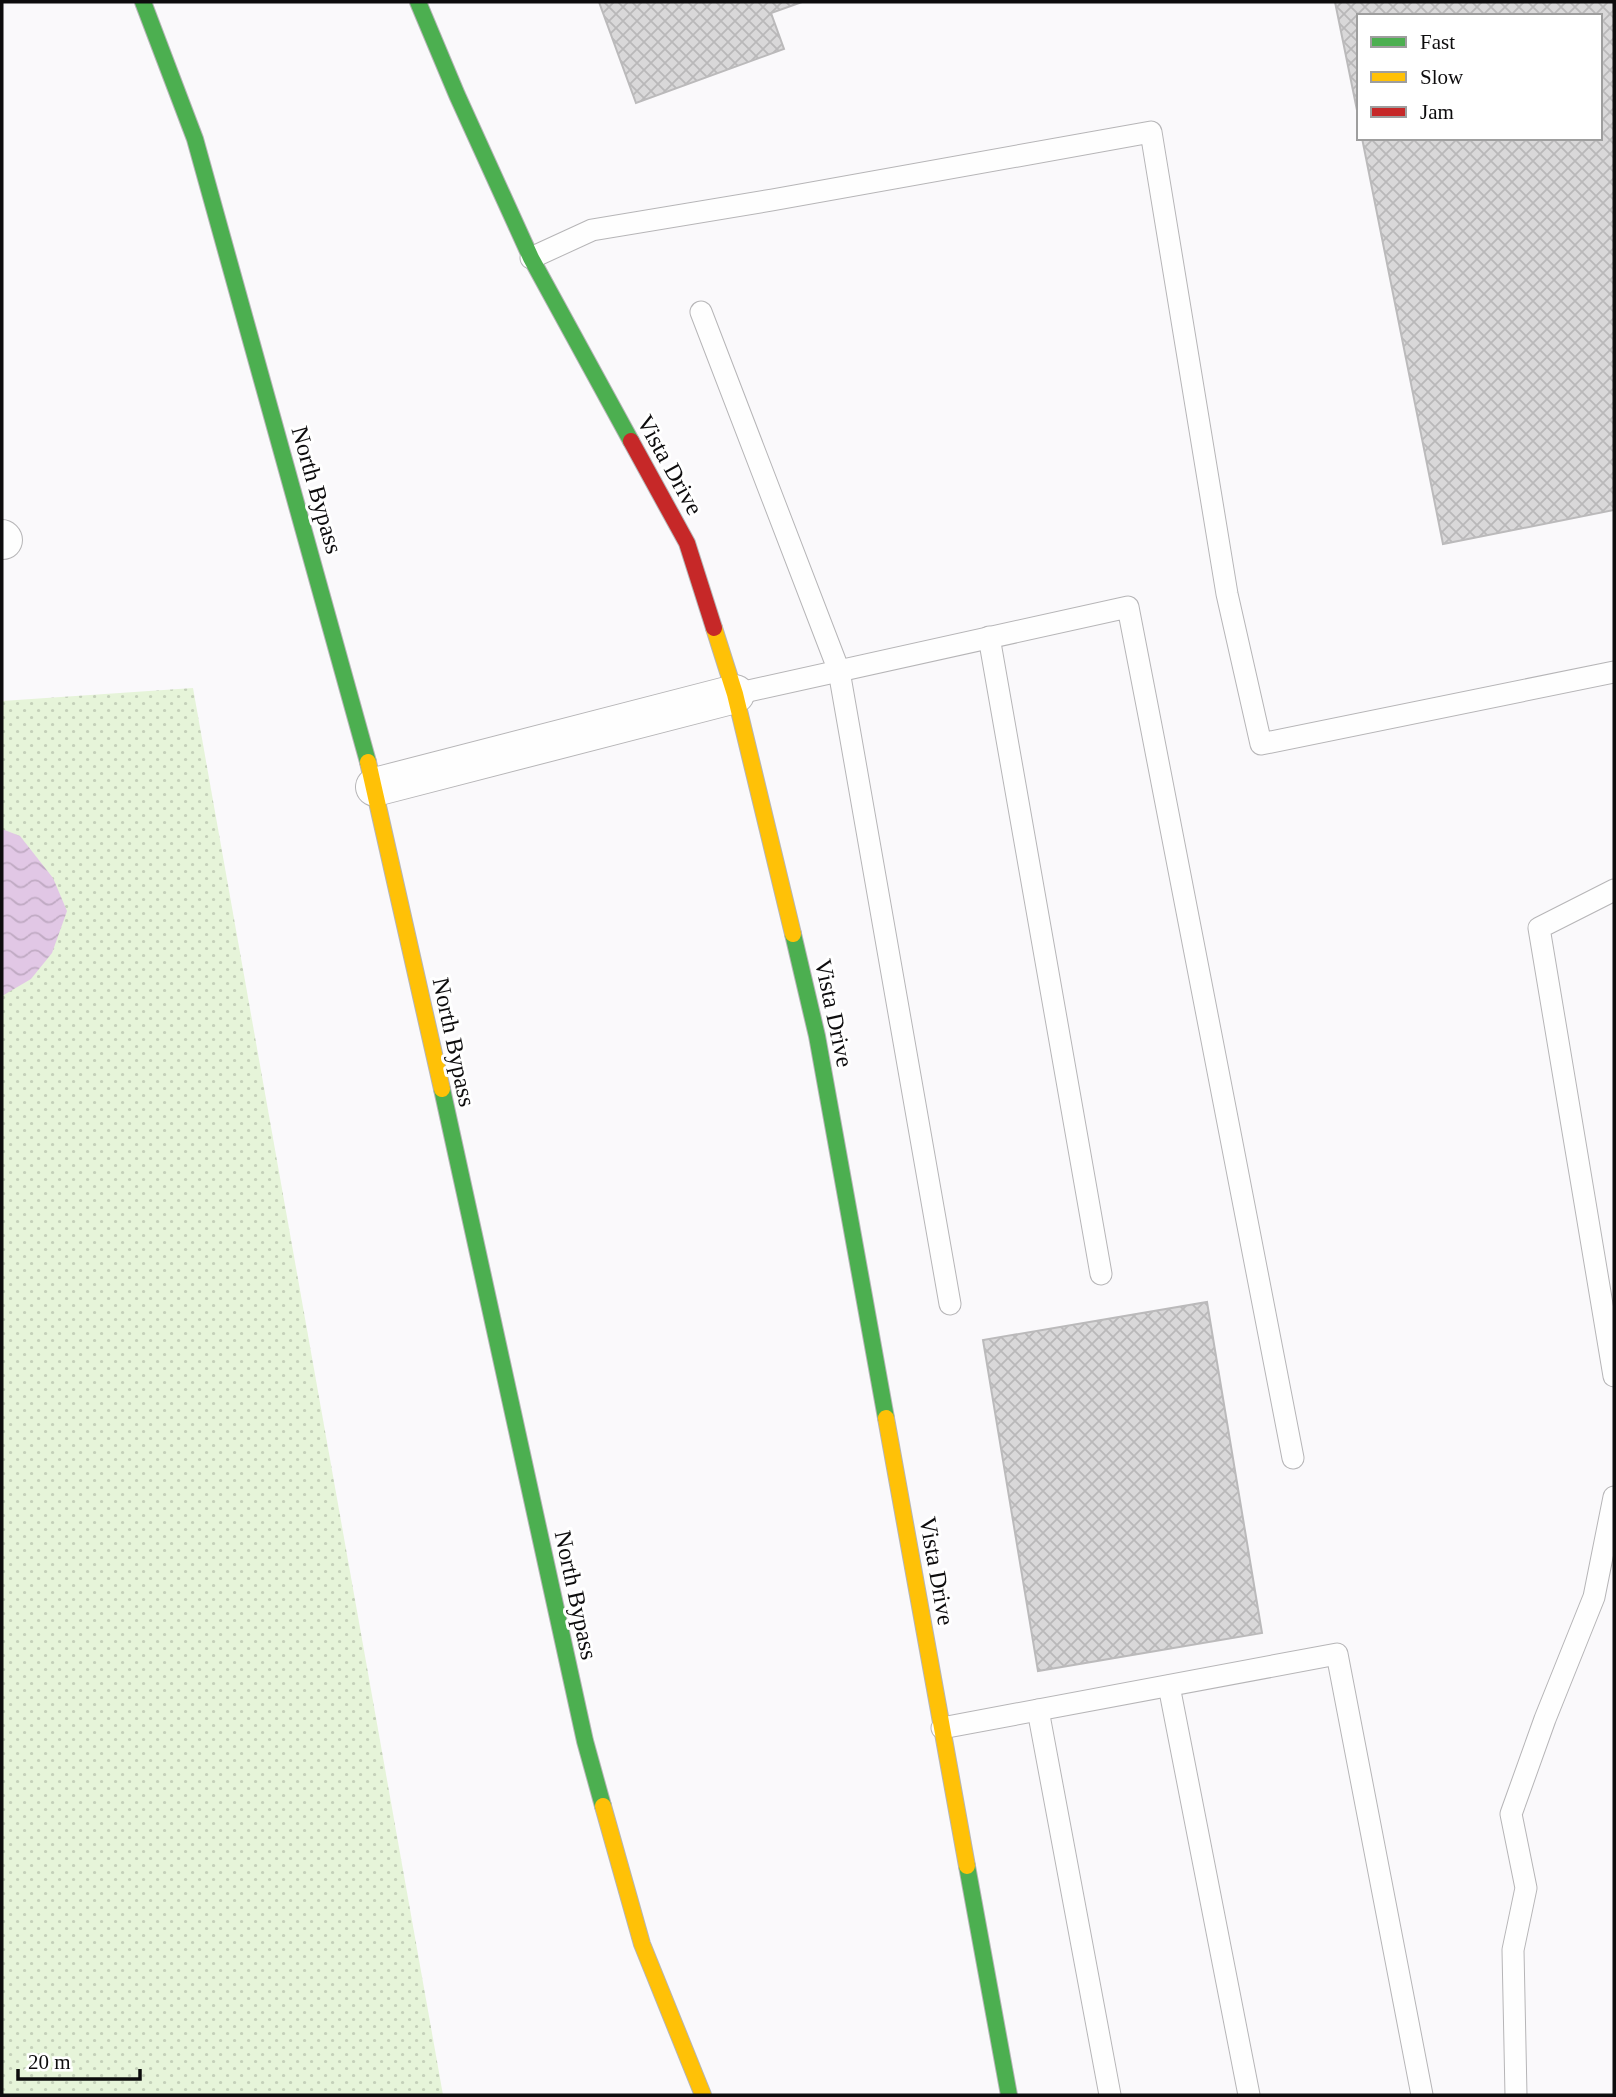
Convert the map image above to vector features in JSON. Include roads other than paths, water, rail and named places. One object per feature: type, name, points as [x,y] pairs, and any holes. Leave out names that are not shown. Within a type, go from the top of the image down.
[{"type":"main road","name":"North Bypass","points":[[143,2],[195,139],[375,787],[584,1741],[642,1944],[703,2095]]},
{"type":"main road","name":"Vista Drive","points":[[418,2],[531,258],[687,543],[734,694],[817,1036],[1009,2095]]},
{"type":"street","points":[[375,787],[734,694]]},
{"type":"lane","points":[[531,258],[592,230],[1151,132],[1227,594],[1261,744],[1614,672]]},
{"type":"lane","points":[[701,312],[839,671],[950,1304]]},
{"type":"lane","points":[[734,694],[1128,607],[1293,1458]]},
{"type":"lane","points":[[989,637],[1101,1274]]},
{"type":"lane","points":[[1614,890],[1539,928],[1614,1376]]},
{"type":"lane","points":[[1516,2095],[1513,1950],[1526,1888],[1511,1814],[1545,1719],[1594,1597],[1614,1497]]},
{"type":"lane","points":[[942,1728],[1337,1654],[1422,2095]]},
{"type":"lane","points":[[1169,1686],[1250,2095]]},
{"type":"lane","points":[[1038,1710],[1110,2095]]},
{"type":"water","points":[[2,829],[20,836],[53,878],[67,911],[52,953],[31,979],[2,996]]}]
